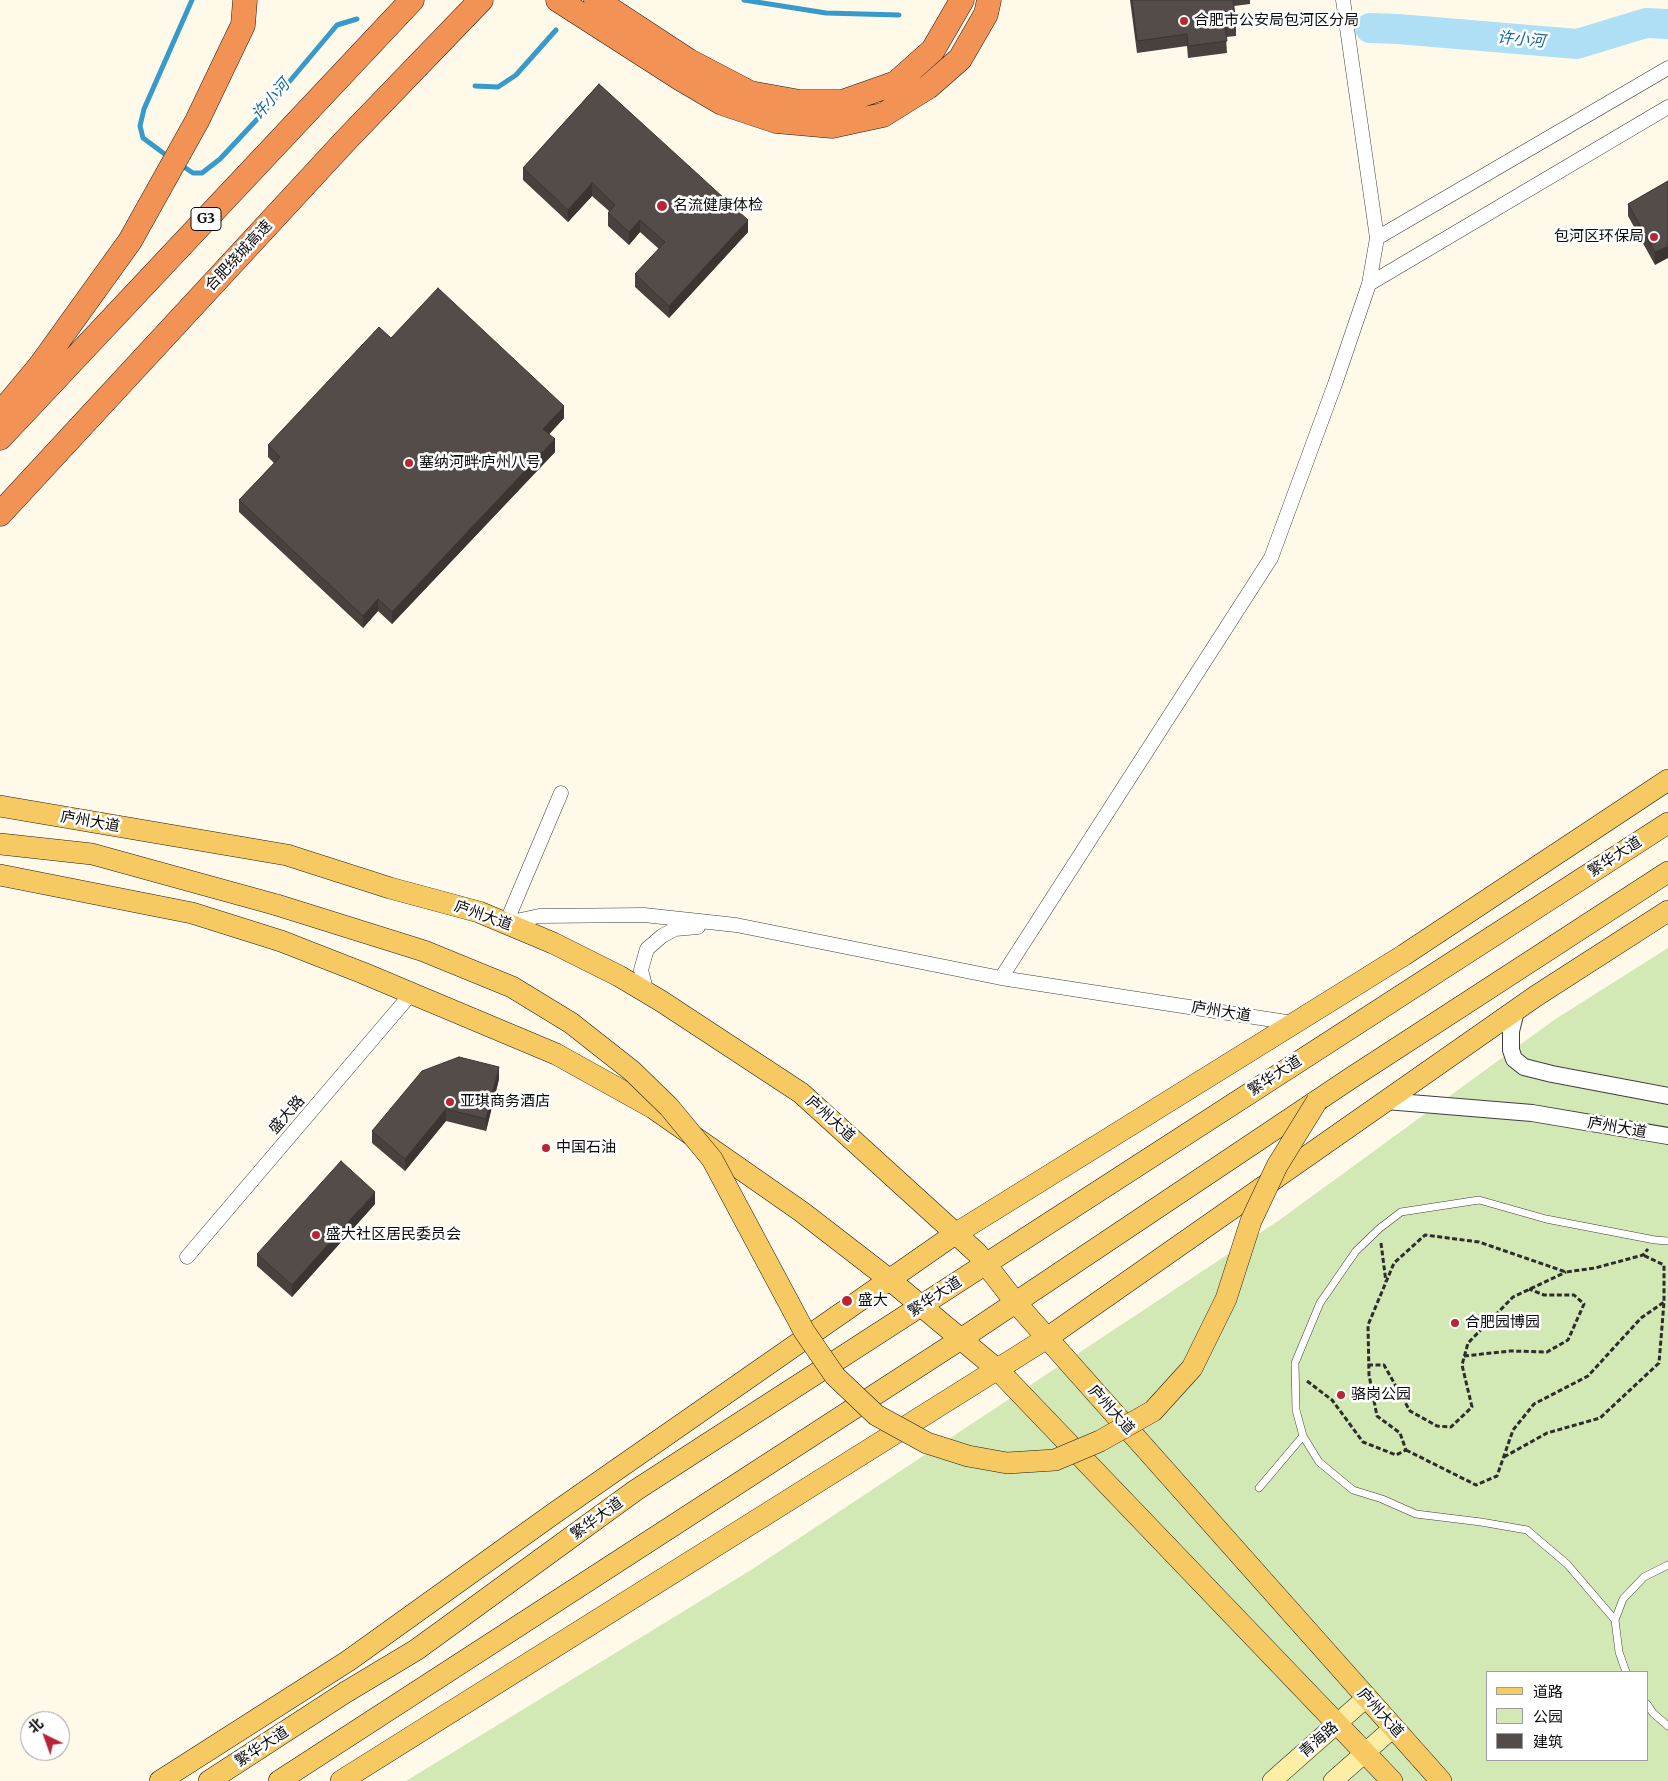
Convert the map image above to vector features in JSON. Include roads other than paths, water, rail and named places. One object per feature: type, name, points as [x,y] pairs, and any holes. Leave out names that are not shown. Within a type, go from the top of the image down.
[{"type":"highway","points":[[0,414],[40,366],[130,241],[197,121],[242,25],[245,0]]},
{"type":"highway","name":"G3","points":[[0,438],[412,0]]},
{"type":"highway","points":[[558,0],[681,80],[722,103],[776,121],[832,126],[883,115],[928,87],[960,59],[986,14],[989,0]]},
{"type":"highway","points":[[596,0],[689,61],[750,93],[800,102],[842,102],[896,83],[933,50],[962,0]]},
{"type":"highway","name":"合肥绕城高速","points":[[0,514],[347,139],[482,3]]},
{"type":"main road","points":[[160,1781],[348,1661],[553,1514],[955,1234],[1404,955],[1668,780]]},
{"type":"main road","name":"庐州大道","points":[[0,806],[287,855],[390,888],[479,912],[553,944],[619,976],[801,1093],[977,1253],[1016,1303],[1441,1781]]},
{"type":"main road","name":"繁华大道","points":[[209,1781],[346,1692],[416,1650],[636,1490],[1668,823]]},
{"type":"main road","points":[[0,844],[92,854],[277,906],[424,951],[512,988],[570,1023],[632,1071],[669,1106],[712,1159],[804,1331],[835,1376],[876,1415],[927,1443],[968,1456],[1007,1463],[1055,1460],[1100,1441],[1154,1411],[1192,1368],[1226,1299],[1252,1221],[1273,1174],[1317,1101]]},
{"type":"main road","points":[[279,1781],[961,1339],[1317,1101],[1668,872]]},
{"type":"main road","points":[[0,875],[192,913],[281,941],[363,972],[556,1054],[653,1108],[802,1212],[890,1280],[998,1370],[1392,1781]]},
{"type":"main road","points":[[341,1781],[1047,1338],[1516,1011],[1668,911]]},
{"type":"main road","name":"青海路","points":[[1272,1781],[1366,1698]]},
{"type":"main road","points":[[1333,1781],[1393,1728]]},
{"type":"street","points":[[1001,978],[1271,558],[1335,384],[1369,284],[1377,238],[1343,0]]},
{"type":"street","points":[[1377,238],[1668,68]]},
{"type":"street","points":[[1369,284],[1668,107]]},
{"type":"street","points":[[506,923],[561,793]]},
{"type":"street","points":[[506,923],[539,916],[644,915],[736,925]]},
{"type":"street","points":[[647,993],[641,970],[647,949],[662,936],[675,929],[736,925]]},
{"type":"street","name":"庐州大道","points":[[736,925],[1001,978],[1293,1023]]},
{"type":"street","name":"盛大路","points":[[187,1257],[411,994]]},
{"type":"street","points":[[1516,1011],[1511,1031],[1511,1050],[1514,1059],[1524,1067],[1668,1096]]},
{"type":"street","name":"庐州大道","points":[[1386,1101],[1532,1113],[1668,1136]]},
{"type":"lane","points":[[1615,1620],[1567,1564],[1527,1530],[1416,1514],[1382,1499],[1353,1490],[1318,1462],[1303,1436],[1296,1410],[1295,1363],[1320,1303],[1356,1251],[1380,1228],[1401,1212],[1479,1200],[1546,1218],[1668,1241]]},
{"type":"lane","points":[[1259,1488],[1303,1436]]},
{"type":"lane","points":[[1626,1671],[1618,1652],[1615,1620],[1623,1599],[1644,1577],[1668,1565]]},
{"type":"lane","points":[[1648,1706],[1653,1713],[1668,1726]]},
{"type":"waterway","name":"许小河","points":[[166,155],[143,138],[140,126],[144,109],[192,0]]},
{"type":"waterway","name":"许小河","points":[[744,0],[826,13],[899,15]]},
{"type":"waterway","name":"许小河","points":[[184,167],[193,173],[202,173],[220,159],[263,113],[337,25],[357,19]]},
{"type":"waterway","name":"许小河","points":[[1370,28],[1577,44],[1646,23],[1668,24]]},
{"type":"waterway","name":"许小河","points":[[475,86],[498,87],[516,75],[556,30]]},
{"type":"place","name":"合肥市公安局包河区分局","points":[[1184,21]]},
{"type":"place","name":"名流健康体检","points":[[662,206]]},
{"type":"place","name":"包河区环保局","points":[[1654,237]]},
{"type":"place","name":"塞纳河畔·庐州八号","points":[[409,463]]},
{"type":"place","name":"亚琪商务酒店","points":[[450,1102]]},
{"type":"place","name":"中国石油","points":[[546,1148]]},
{"type":"place","name":"盛大社区居民委员会","points":[[316,1235]]},
{"type":"place","name":"盛大","points":[[847,1301]]},
{"type":"place","name":"合肥园博园","points":[[1455,1323]]},
{"type":"place","name":"骆岗公园","points":[[1341,1395]]}]
